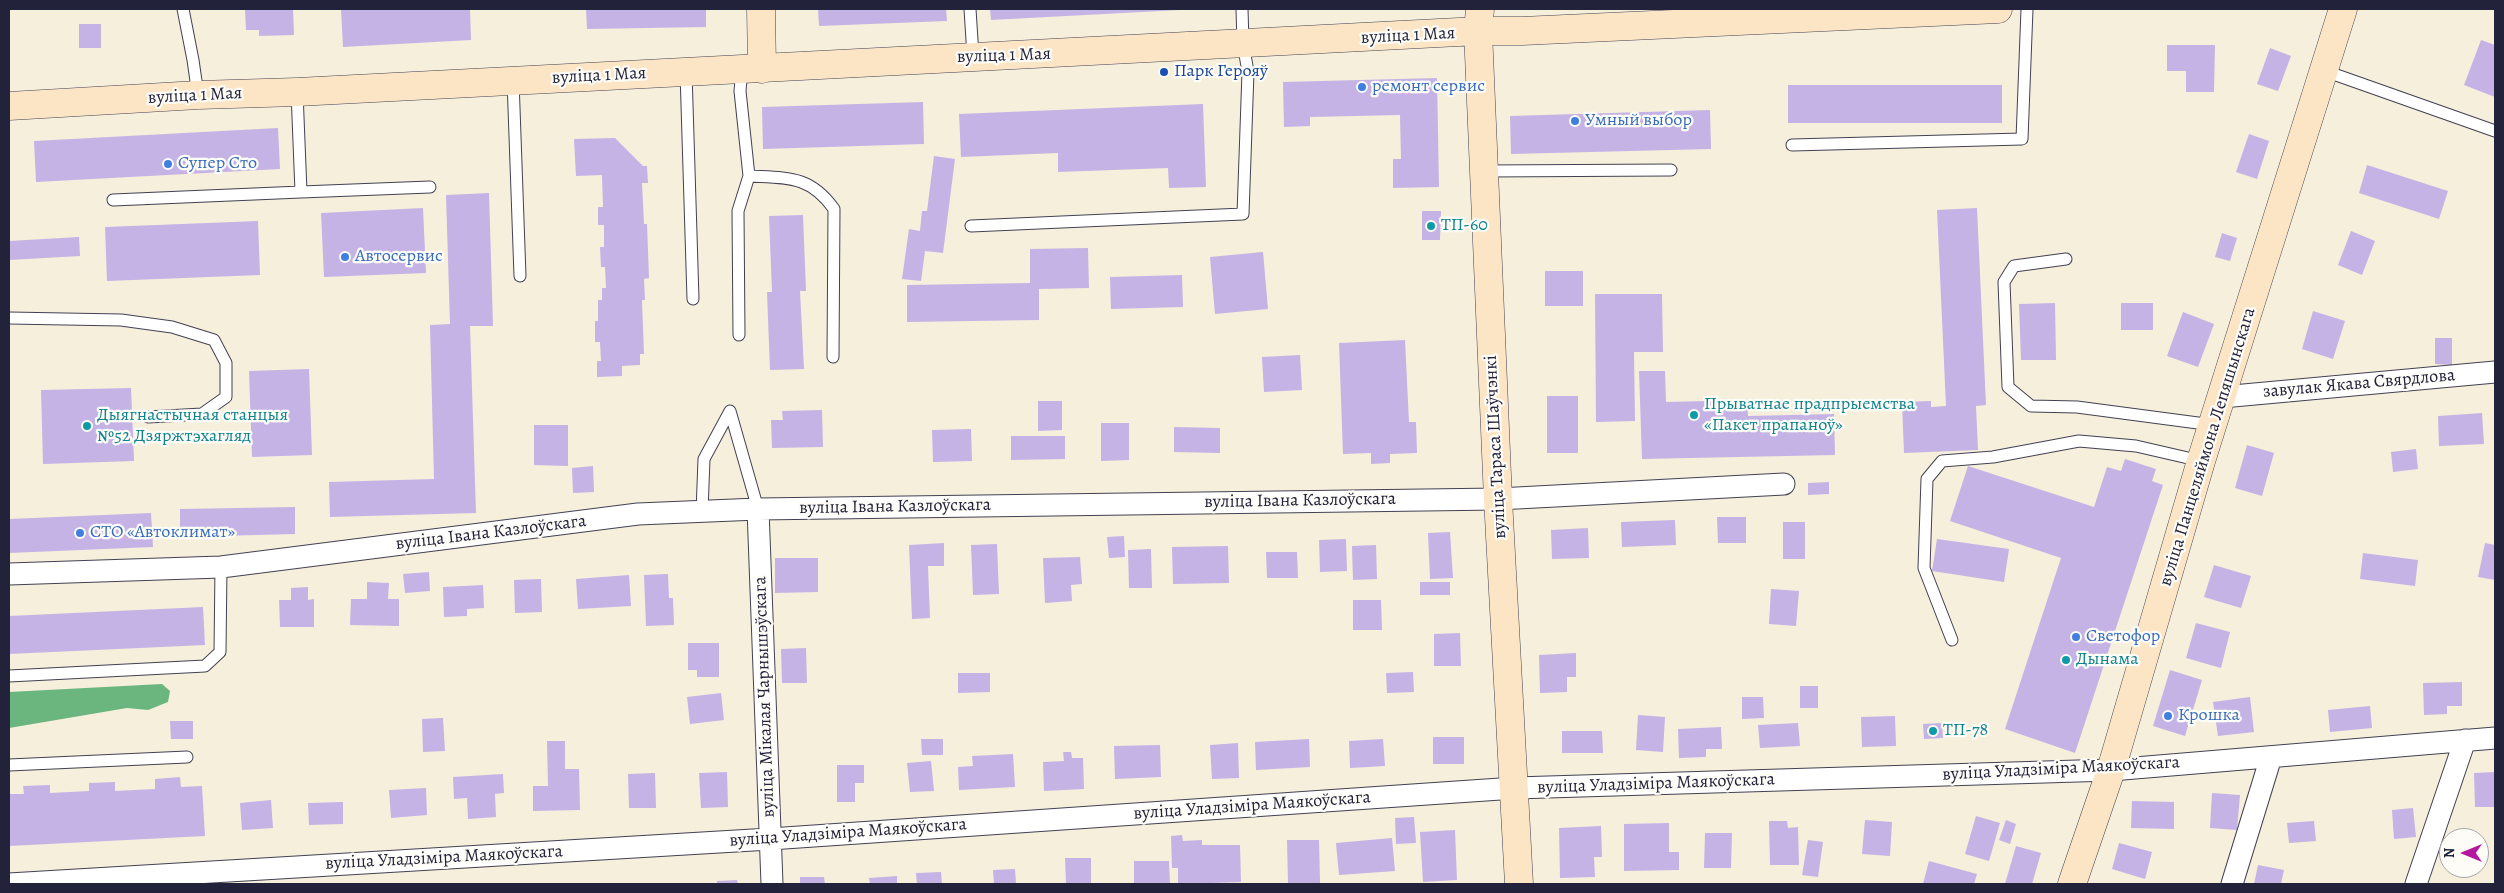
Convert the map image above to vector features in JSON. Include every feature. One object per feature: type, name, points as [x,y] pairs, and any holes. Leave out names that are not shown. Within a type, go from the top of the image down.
[{"type":"street","points":[[752,69],[761,9]]},
{"type":"street","name":"вуліца 1 Мая","points":[[9,106],[198,95],[297,92],[752,69],[973,56],[1165,49],[1479,20],[1522,31],[1998,9]]},
{"type":"street","name":"вуліца Панцеляймона Лепяшынскага","points":[[2072,884],[2111,770],[2201,461],[2343,9]]},
{"type":"street","name":"вуліца Тараса Шаўчэнкі","points":[[1479,20],[1498,499],[1519,884]]},
{"type":"street","name":"завулак Якава Свярдлова","points":[[2222,397],[2495,372]]},
{"type":"street","name":"вуліца Івана Казлоўскага","points":[[9,574],[221,567],[638,514],[758,509],[1498,499],[1784,484]]},
{"type":"street","name":"вуліца Мікалая Чарнышэўскага","points":[[758,509],[772,884]]},
{"type":"street","name":"вуліца Уладзіміра Маякоўскага","points":[[9,884],[770,838],[1515,788],[2111,770],[2495,738]]},
{"type":"street","points":[[2416,884],[2465,740]]},
{"type":"street","points":[[2232,884],[2271,757]]},
{"type":"lane","points":[[183,9],[194,60],[198,95]]},
{"type":"lane","points":[[970,9],[973,56]]},
{"type":"lane","points":[[971,226],[1243,214],[1248,72],[1243,43],[1242,9]]},
{"type":"lane","points":[[1792,145],[2022,139],[2027,9]]},
{"type":"lane","points":[[739,335],[738,211],[749,176],[740,91],[752,69]]},
{"type":"lane","points":[[2325,71],[2495,131]]},
{"type":"lane","points":[[686,72],[693,299]]},
{"type":"lane","points":[[514,80],[520,276]]},
{"type":"lane","points":[[297,92],[301,192]]},
{"type":"lane","points":[[1484,171],[1671,170]]},
{"type":"lane","points":[[749,176],[799,179],[824,194],[834,208],[833,357]]},
{"type":"lane","points":[[113,200],[430,187]]},
{"type":"lane","points":[[2066,259],[2014,266],[2004,282],[2008,387],[2031,406],[2077,407],[2213,425]]},
{"type":"lane","points":[[9,318],[121,320],[172,328],[214,340],[226,363],[226,397],[202,414],[148,418]]},
{"type":"lane","points":[[702,512],[704,460],[730,411],[758,509]]},
{"type":"lane","points":[[1952,640],[1924,568],[1926,479],[1942,461],[1993,457],[2079,440],[2136,446],[2201,461]]},
{"type":"lane","points":[[9,676],[205,666],[220,652],[221,567]]},
{"type":"lane","points":[[9,765],[188,757]]},
{"type":"green space","points":[[162,684],[170,691],[168,702],[148,710],[127,708],[9,728],[9,692]]},
{"type":"building","points":[[245,9],[293,9],[294,35],[259,36],[259,30],[246,30]]},
{"type":"building","points":[[341,9],[470,9],[471,40],[343,47]]},
{"type":"building","points":[[586,9],[706,9],[706,27],[587,29]]},
{"type":"building","points":[[818,9],[946,9],[947,21],[819,26]]},
{"type":"building","points":[[990,9],[1180,9],[1180,10],[991,20]]},
{"type":"building","points":[[79,24],[101,24],[101,48],[79,48]]},
{"type":"building","points":[[2481,40],[2495,45],[2495,97],[2464,85]]},
{"type":"building","points":[[2167,45],[2215,45],[2214,92],[2186,92],[2186,71],[2167,71]]},
{"type":"building","points":[[2270,48],[2291,56],[2278,91],[2257,84]]},
{"type":"building","points":[[1437,78],[1439,187],[1393,188],[1393,159],[1401,159],[1400,115],[1310,117],[1310,126],[1284,127],[1283,82]]},
{"type":"building","points":[[1788,85],[2002,85],[2002,123],[1788,123]]},
{"type":"building","points":[[923,102],[924,144],[763,149],[762,107]]},
{"type":"building","points":[[1203,104],[1206,187],[1169,188],[1168,168],[1058,172],[1058,153],[961,157],[959,114]]},
{"type":"building","points":[[1710,110],[1711,149],[1511,154],[1510,116]]},
{"type":"building","points":[[278,128],[280,169],[36,182],[34,141]]},
{"type":"building","points":[[2249,134],[2269,141],[2257,179],[2236,172]]},
{"type":"building","points":[[615,138],[643,166],[647,166],[648,183],[642,183],[644,224],[647,224],[649,278],[644,279],[645,300],[642,300],[644,354],[640,354],[640,365],[622,366],[622,376],[597,377],[597,361],[601,361],[600,342],[595,342],[595,321],[598,321],[598,300],[602,300],[602,288],[606,288],[605,267],[601,267],[600,247],[604,247],[604,225],[598,225],[598,207],[603,207],[602,175],[576,176],[574,139]]},
{"type":"building","points":[[934,156],[955,159],[943,253],[925,251],[921,281],[902,279],[909,229],[920,231],[922,211],[927,211]]},
{"type":"building","points":[[2367,165],[2448,191],[2439,219],[2359,193]]},
{"type":"building","points":[[489,193],[493,326],[470,326],[476,513],[330,517],[329,482],[434,479],[430,325],[450,324],[446,195]]},
{"type":"building","points":[[423,208],[426,273],[324,277],[321,213]]},
{"type":"building","points":[[1977,208],[1986,405],[1976,406],[1978,450],[1904,453],[1902,402],[1931,401],[1931,407],[1946,406],[1937,210]]},
{"type":"building","name":"ТП-60","points":[[1422,211],[1441,211],[1440,240],[1422,240]]},
{"type":"building","points":[[803,215],[806,291],[800,291],[804,369],[770,370],[767,292],[772,292],[769,216]]},
{"type":"building","points":[[258,221],[260,275],[107,281],[105,227]]},
{"type":"building","points":[[2351,231],[2375,241],[2362,275],[2338,265]]},
{"type":"building","points":[[2222,233],[2237,238],[2230,261],[2215,257]]},
{"type":"building","points":[[79,237],[80,256],[9,260],[9,241]]},
{"type":"building","points":[[1088,248],[1089,288],[1039,289],[1039,320],[907,322],[907,285],[1030,283],[1030,249]]},
{"type":"building","points":[[1263,252],[1268,309],[1215,314],[1210,257]]},
{"type":"building","points":[[1545,271],[1583,271],[1583,306],[1545,306]]},
{"type":"building","points":[[1182,275],[1183,307],[1111,309],[1110,277]]},
{"type":"building","points":[[1595,294],[1662,294],[1663,352],[1634,352],[1635,421],[1596,422]]},
{"type":"building","points":[[2055,303],[2056,360],[2021,360],[2019,304]]},
{"type":"building","points":[[2121,303],[2153,303],[2153,330],[2121,330]]},
{"type":"building","points":[[2313,311],[2345,321],[2333,359],[2302,349]]},
{"type":"building","points":[[2183,312],[2214,324],[2198,367],[2167,356]]},
{"type":"building","points":[[2435,338],[2452,338],[2452,365],[2435,364]]},
{"type":"building","points":[[1405,340],[1409,422],[1416,422],[1417,453],[1390,454],[1390,463],[1371,464],[1371,453],[1343,454],[1339,343]]},
{"type":"building","points":[[1300,355],[1302,390],[1264,392],[1262,357]]},
{"type":"building","points":[[309,369],[312,455],[252,457],[249,371]]},
{"type":"building","name":"Прыватнае прадпрыемства «Пакет прапаноў»","points":[[1639,371],[1665,371],[1666,402],[1747,400],[1748,416],[1834,414],[1835,455],[1642,459]]},
{"type":"building","name":"Дыягнастычная станцыя №52 Дзяржтэхагляд","points":[[131,388],[134,461],[43,464],[41,390]]},
{"type":"building","points":[[1547,396],[1578,396],[1578,453],[1547,453]]},
{"type":"building","points":[[1038,401],[1062,401],[1062,430],[1038,431]]},
{"type":"building","points":[[822,410],[823,447],[772,448],[771,420],[783,420],[782,411]]},
{"type":"building","points":[[2482,413],[2484,444],[2439,446],[2438,416]]},
{"type":"building","points":[[1101,423],[1129,423],[1129,460],[1101,461]]},
{"type":"building","points":[[534,425],[568,425],[568,466],[534,465]]},
{"type":"building","points":[[1174,427],[1220,428],[1220,453],[1174,452]]},
{"type":"building","points":[[971,429],[972,461],[933,462],[932,430]]},
{"type":"building","points":[[1011,436],[1065,436],[1065,459],[1011,460]]},
{"type":"building","points":[[2247,445],[2274,453],[2262,496],[2235,488]]},
{"type":"building","points":[[2416,449],[2418,469],[2393,472],[2391,452]]},
{"type":"building","name":"Дынама","points":[[2125,459],[2156,469],[2152,481],[2163,485],[2075,753],[2005,729],[2061,558],[1950,521],[1968,466],[2094,507],[2107,467],[2121,471]]},
{"type":"building","points":[[593,466],[594,492],[573,493],[572,468]]},
{"type":"building","points":[[1829,482],[1829,494],[1808,495],[1808,483]]},
{"type":"building","points":[[295,507],[295,534],[180,537],[180,509]]},
{"type":"building","name":"СТО «Автоклимат»","points":[[151,513],[153,547],[9,553],[9,519]]},
{"type":"building","points":[[1717,517],[1746,517],[1746,543],[1718,543]]},
{"type":"building","points":[[1675,520],[1676,545],[1622,547],[1621,522]]},
{"type":"building","points":[[1783,522],[1805,522],[1805,559],[1783,559]]},
{"type":"building","points":[[1588,528],[1589,558],[1552,559],[1551,530]]},
{"type":"building","points":[[1450,532],[1453,578],[1430,579],[1428,533]]},
{"type":"building","points":[[1124,536],[1125,557],[1109,558],[1107,537]]},
{"type":"building","points":[[1346,539],[1347,571],[1320,572],[1319,540]]},
{"type":"building","points":[[1937,539],[2009,549],[2004,582],[1932,571]]},
{"type":"building","points":[[944,543],[944,566],[928,566],[930,618],[912,619],[909,545]]},
{"type":"building","points":[[2485,543],[2495,545],[2495,580],[2478,577]]},
{"type":"building","points":[[997,544],[999,594],[973,595],[971,545]]},
{"type":"building","points":[[1376,545],[1377,579],[1353,580],[1352,546]]},
{"type":"building","points":[[1228,546],[1229,583],[1173,584],[1172,547]]},
{"type":"building","points":[[1151,549],[1152,588],[1129,588],[1128,550]]},
{"type":"building","points":[[1266,552],[1297,552],[1298,578],[1267,578]]},
{"type":"building","points":[[2363,553],[2418,560],[2415,586],[2360,579]]},
{"type":"building","points":[[1080,557],[1082,584],[1071,585],[1072,601],[1045,603],[1043,558]]},
{"type":"building","points":[[775,558],[818,558],[818,592],[775,593]]},
{"type":"building","points":[[2214,565],[2251,576],[2241,608],[2204,597]]},
{"type":"building","points":[[429,572],[430,591],[405,593],[403,574]]},
{"type":"building","points":[[668,574],[669,598],[673,598],[674,625],[646,626],[644,575]]},
{"type":"building","points":[[629,575],[631,606],[578,609],[576,579]]},
{"type":"building","points":[[541,579],[542,612],[515,613],[514,580]]},
{"type":"building","points":[[367,582],[389,583],[388,599],[399,599],[399,626],[350,625],[351,599],[367,599]]},
{"type":"building","points":[[1420,582],[1450,582],[1450,595],[1420,595]]},
{"type":"building","points":[[483,585],[484,608],[467,609],[467,616],[444,617],[443,587]]},
{"type":"building","points":[[308,587],[308,600],[314,599],[314,627],[280,627],[279,600],[291,600],[291,588]]},
{"type":"building","points":[[1771,589],[1799,591],[1796,626],[1769,624]]},
{"type":"building","points":[[1353,600],[1381,600],[1382,630],[1353,630]]},
{"type":"building","points":[[203,607],[205,645],[9,654],[9,616]]},
{"type":"building","points":[[2196,623],[2230,632],[2221,668],[2186,658]]},
{"type":"building","points":[[1460,633],[1461,666],[1434,666],[1434,634]]},
{"type":"building","points":[[688,643],[719,643],[719,677],[697,677],[697,670],[688,670]]},
{"type":"building","points":[[806,648],[807,683],[782,683],[781,649]]},
{"type":"building","points":[[1576,653],[1576,677],[1567,677],[1567,692],[1540,693],[1539,655]]},
{"type":"building","points":[[2170,670],[2202,680],[2185,736],[2153,726]]},
{"type":"building","points":[[1413,672],[1414,692],[1387,693],[1386,673]]},
{"type":"building","points":[[958,673],[990,673],[990,692],[958,693]]},
{"type":"building","points":[[2462,682],[2462,706],[2447,706],[2447,714],[2424,715],[2423,683]]},
{"type":"building","points":[[1800,686],[1818,686],[1818,708],[1800,708]]},
{"type":"building","points":[[721,693],[724,720],[690,724],[687,697]]},
{"type":"building","points":[[1742,697],[1763,697],[1764,718],[1742,719]]},
{"type":"building","points":[[2250,697],[2254,732],[2218,736],[2213,702]]},
{"type":"building","points":[[2370,706],[2372,728],[2330,732],[2328,710]]},
{"type":"building","points":[[1638,715],[1665,717],[1663,752],[1636,750]]},
{"type":"building","points":[[1895,716],[1896,746],[1862,747],[1861,717]]},
{"type":"building","points":[[443,718],[445,751],[423,752],[422,719]]},
{"type":"building","points":[[170,721],[193,721],[193,739],[171,739]]},
{"type":"building","points":[[1798,723],[1800,746],[1760,748],[1758,725]]},
{"type":"building","name":"ТП-78","points":[[1942,723],[1943,738],[1924,739],[1923,724]]},
{"type":"building","points":[[1721,727],[1722,749],[1706,749],[1706,757],[1679,758],[1678,729]]},
{"type":"building","points":[[1562,731],[1602,731],[1603,753],[1562,753]]},
{"type":"building","points":[[1433,737],[1464,737],[1464,764],[1433,764]]},
{"type":"building","points":[[921,739],[943,739],[943,755],[922,755]]},
{"type":"building","points":[[1309,739],[1310,767],[1256,770],[1255,742]]},
{"type":"building","points":[[1383,739],[1385,766],[1350,768],[1349,741]]},
{"type":"building","points":[[547,741],[565,741],[565,769],[579,769],[580,810],[533,811],[533,786],[548,786]]},
{"type":"building","points":[[1238,743],[1239,778],[1212,779],[1210,745]]},
{"type":"building","points":[[1160,745],[1161,777],[1115,779],[1114,746]]},
{"type":"building","points":[[1063,752],[1071,752],[1072,758],[1083,758],[1084,789],[1044,791],[1043,762],[1064,761]]},
{"type":"building","points":[[1013,754],[1015,787],[959,790],[958,767],[973,766],[972,756]]},
{"type":"building","points":[[931,761],[934,791],[910,792],[907,763]]},
{"type":"building","points":[[837,765],[864,765],[864,783],[855,783],[855,802],[837,802]]},
{"type":"building","points":[[727,772],[728,807],[701,808],[699,773]]},
{"type":"building","points":[[2495,772],[2495,807],[2475,807],[2474,773]]},
{"type":"building","points":[[655,773],[656,808],[629,808],[628,774]]},
{"type":"building","points":[[503,774],[504,793],[495,794],[496,817],[468,819],[467,798],[454,799],[453,777]]},
{"type":"building","points":[[180,777],[181,787],[202,786],[205,836],[9,846],[9,794],[24,794],[23,786],[50,785],[50,793],[89,791],[89,783],[115,782],[115,791],[155,789],[155,779]]},
{"type":"building","points":[[426,788],[427,815],[391,818],[389,790]]},
{"type":"building","points":[[2212,793],[2240,795],[2237,830],[2210,828]]},
{"type":"building","points":[[271,800],[273,828],[242,830],[240,803]]},
{"type":"building","points":[[2132,801],[2174,802],[2174,829],[2131,828]]},
{"type":"building","points":[[343,802],[343,824],[309,825],[308,803]]},
{"type":"building","points":[[2413,808],[2416,837],[2394,839],[2392,810]]},
{"type":"building","points":[[1976,816],[2000,823],[1989,861],[1965,854]]},
{"type":"building","points":[[1414,817],[1416,843],[1396,844],[1395,818]]},
{"type":"building","points":[[1865,820],[1892,822],[1890,856],[1862,854]]},
{"type":"building","points":[[2006,820],[2016,824],[2010,844],[1999,840]]},
{"type":"building","points":[[1769,821],[1787,821],[1788,828],[1798,827],[1799,865],[1770,865]]},
{"type":"building","points":[[2314,821],[2316,841],[2289,843],[2287,823]]},
{"type":"building","points":[[1669,823],[1669,852],[1679,852],[1679,870],[1624,871],[1624,824]]},
{"type":"building","points":[[1601,826],[1602,857],[1594,857],[1595,877],[1560,878],[1559,828]]},
{"type":"building","points":[[1455,830],[1457,880],[1423,882],[1420,832]]},
{"type":"building","points":[[1705,833],[1732,833],[1731,868],[1704,868]]},
{"type":"building","points":[[1182,835],[1183,841],[1202,840],[1202,845],[1240,845],[1241,882],[1178,884],[1178,868],[1172,868],[1171,836]]},
{"type":"building","points":[[1392,838],[1395,871],[1339,875],[1336,843]]},
{"type":"building","points":[[1287,840],[1319,840],[1320,883],[1288,884]]},
{"type":"building","points":[[1808,840],[1823,842],[1818,877],[1802,875]]},
{"type":"building","points":[[2119,843],[2152,852],[2145,879],[2112,869]]},
{"type":"building","points":[[2016,846],[2041,853],[2032,884],[2005,884]]},
{"type":"building","points":[[1065,858],[1091,858],[1091,884],[1066,884]]},
{"type":"building","points":[[1134,861],[1169,861],[1170,884],[1134,884]]},
{"type":"building","points":[[1929,861],[1977,874],[1974,884],[1923,884]]},
{"type":"building","points":[[2258,865],[2284,870],[2281,884],[2254,884]]},
{"type":"building","points":[[1015,869],[1016,884],[994,884],[993,870]]},
{"type":"building","points":[[941,872],[942,884],[917,884],[916,873]]},
{"type":"building","points":[[897,876],[897,884],[870,884],[869,878]]},
{"type":"building","points":[[800,877],[824,877],[825,884],[800,884]]},
{"type":"building","points":[[737,880],[738,884],[717,884],[717,881]]},
{"type":"place","name":"Парк Герояў","points":[[1164,72]]},
{"type":"place","name":"ремонт сервис","points":[[1362,87]]},
{"type":"place","name":"Умный выбор","points":[[1575,121]]},
{"type":"place","name":"Супер Сто","points":[[168,164]]},
{"type":"place","name":"ТП-60","points":[[1431,226]]},
{"type":"place","name":"Автосервис","points":[[345,257]]},
{"type":"place","name":"Прыватнае прадпрыемства «Пакет прапаноў»","points":[[1694,415]]},
{"type":"place","name":"Дыягнастычная станцыя №52 Дзяржтэхагляд","points":[[87,426]]},
{"type":"place","name":"СТО «Автоклимат»","points":[[80,533]]},
{"type":"place","name":"Светофор","points":[[2076,637]]},
{"type":"place","name":"Дынама","points":[[2066,660]]},
{"type":"place","name":"Крошка","points":[[2168,716]]},
{"type":"place","name":"ТП-78","points":[[1933,731]]}]
